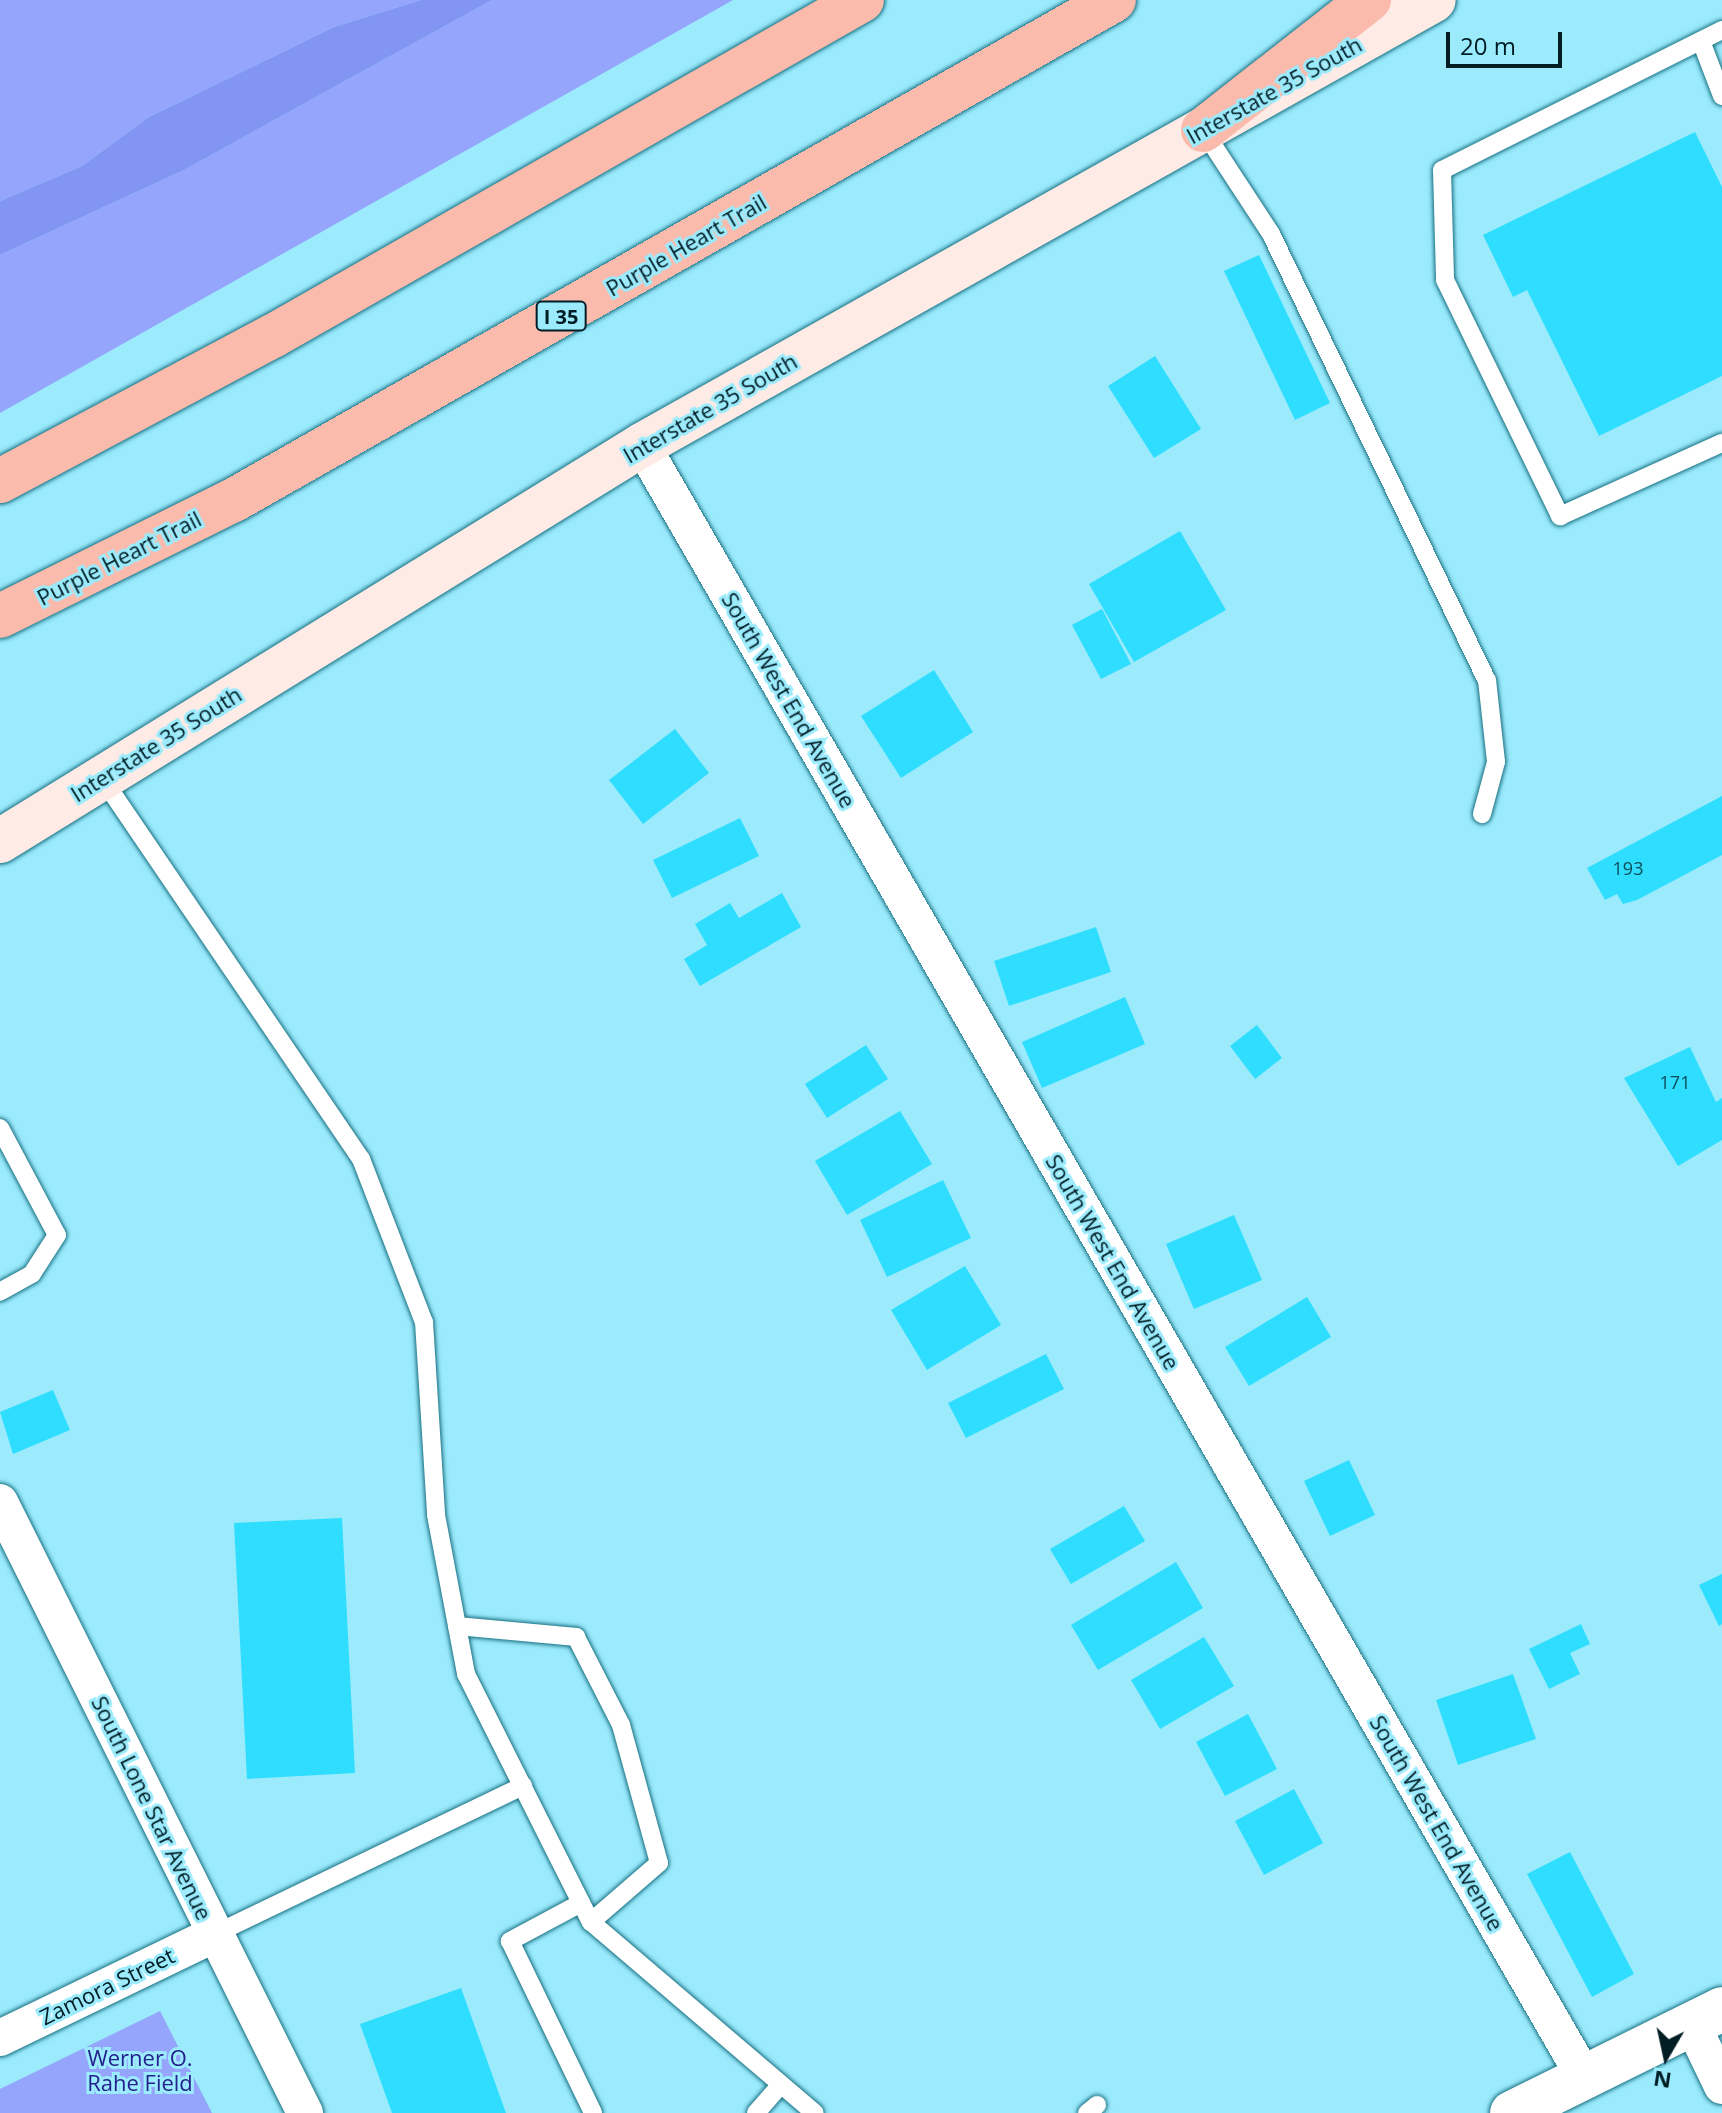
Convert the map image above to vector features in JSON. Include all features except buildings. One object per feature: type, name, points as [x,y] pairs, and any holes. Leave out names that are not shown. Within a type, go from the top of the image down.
[{"type":"highway","points":[[0,481],[273,336],[862,0]]},
{"type":"highway","name":"Purple Heart Trail","points":[[0,616],[234,500],[1114,0]]},
{"type":"highway","points":[[1203,130],[1369,0]]},
{"type":"main road","name":"Interstate 35 South","points":[[0,841],[642,445],[1434,0]]},
{"type":"street","name":"South West End Avenue","points":[[642,445],[1585,2078]]},
{"type":"street","name":"South Lone Star Avenue","points":[[0,1502],[305,2113]]},
{"type":"street","name":"Zamora Street","points":[[0,2038],[215,1934]]},
{"type":"street","points":[[1512,2113],[1707,2016],[1722,2086]]},
{"type":"lane","points":[[1722,30],[1442,170],[1445,280],[1560,516],[1722,443]]},
{"type":"lane","points":[[1701,41],[1722,96]]},
{"type":"lane","points":[[1203,130],[1271,234],[1487,680],[1496,762],[1482,814]]},
{"type":"lane","points":[[102,778],[361,1159],[424,1322],[436,1515],[466,1674],[591,1922],[815,2113]]},
{"type":"lane","points":[[0,1128],[57,1235],[32,1274],[0,1292]]},
{"type":"lane","points":[[457,1626],[576,1637],[621,1725],[659,1863],[591,1922]]},
{"type":"lane","points":[[215,1934],[523,1786]]},
{"type":"lane","points":[[581,1903],[510,1941],[593,2113]]},
{"type":"lane","points":[[756,2113],[781,2084]]},
{"type":"green space","points":[[0,0],[421,0],[334,27],[149,117],[82,166],[0,201]]},
{"type":"green space","points":[[492,0],[733,0],[0,413],[0,255],[184,170]]},
{"type":"green space","name":"Werner O. Rahe Field","points":[[160,2011],[212,2113],[0,2113],[0,2089]]},
{"type":"shaded area","points":[[421,0],[492,0],[184,170],[0,255],[0,201],[82,166],[149,117],[334,27]]}]
